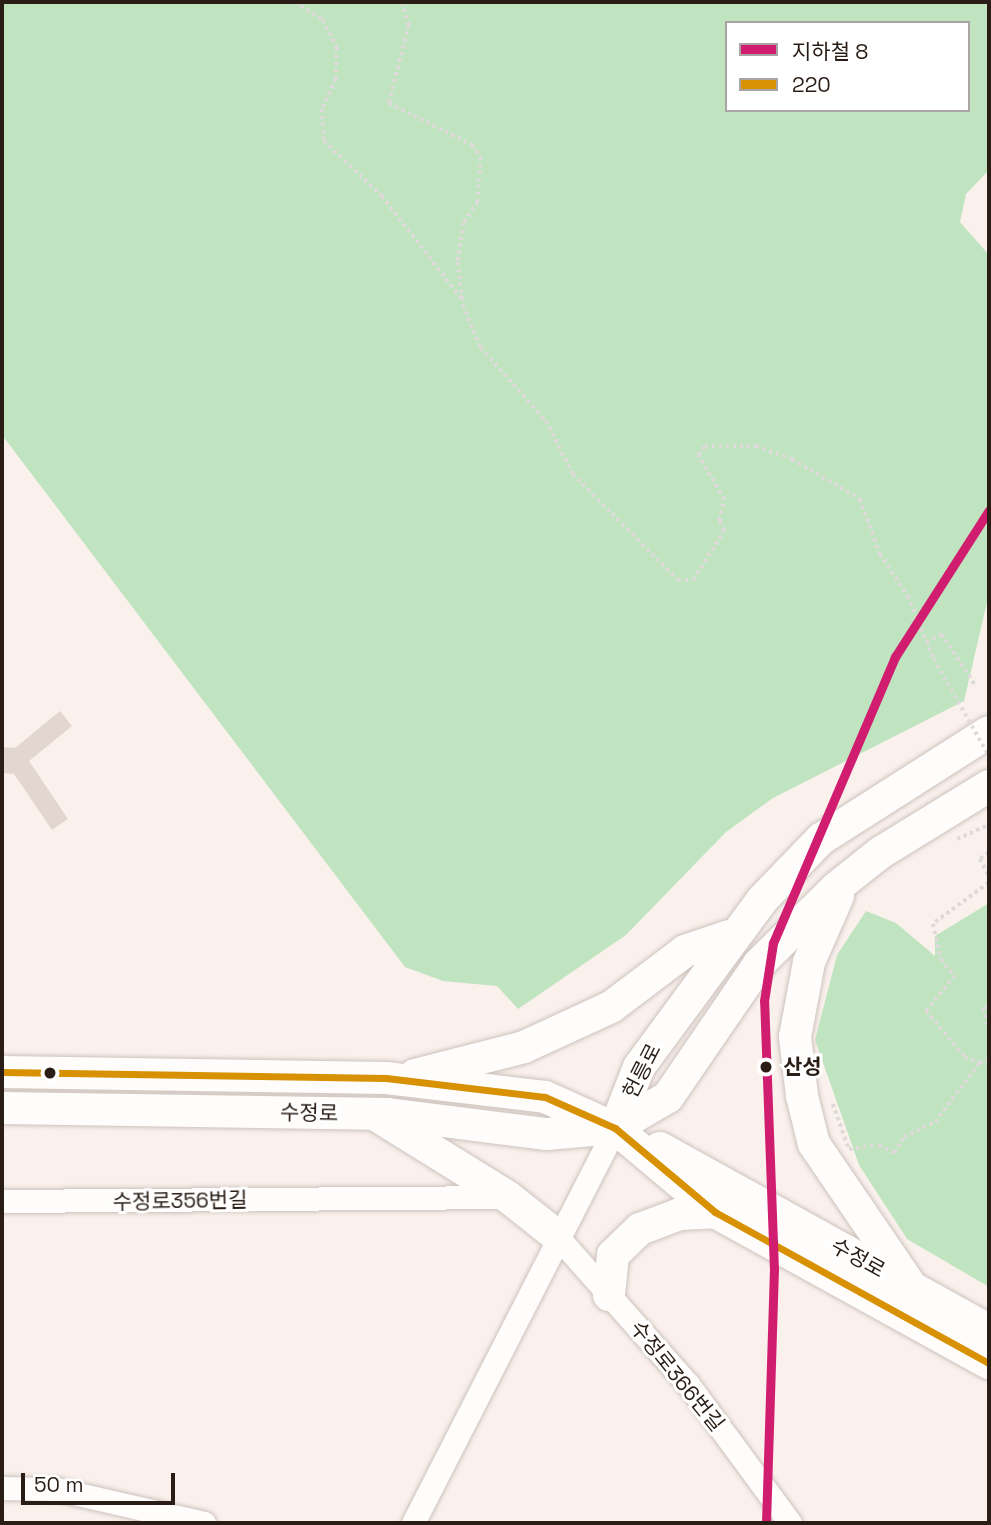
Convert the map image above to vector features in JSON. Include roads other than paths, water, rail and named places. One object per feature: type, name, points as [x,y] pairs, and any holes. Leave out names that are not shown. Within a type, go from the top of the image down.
[{"type":"main road","name":"헌릉로","points":[[615,1128],[639,1067],[730,936],[821,839],[989,732]]},
{"type":"main road","name":"헌릉로","points":[[615,1128],[668,1097],[758,964],[880,853],[989,786]]},
{"type":"main road","points":[[880,853],[838,897],[809,962],[795,1037],[801,1086],[814,1144],[913,1289]]},
{"type":"main road","points":[[397,1079],[524,1047],[611,1007],[685,951],[730,936]]},
{"type":"main road","name":"수정로","points":[[2,1072],[397,1079],[545,1097],[677,1155],[989,1330]]},
{"type":"main road","name":"수정로","points":[[2,1108],[375,1114],[547,1133],[615,1128],[715,1212],[989,1363]]},
{"type":"main road","points":[[375,1114],[508,1197],[556,1235]]},
{"type":"main road","points":[[609,1295],[613,1255],[640,1229],[680,1214],[715,1212]]},
{"type":"street","points":[[414,1523],[556,1235],[615,1128]]},
{"type":"street","name":"수정로356번길","points":[[2,1201],[508,1197]]},
{"type":"street","name":"수정로366번길","points":[[556,1235],[688,1384],[790,1523]]},
{"type":"street","points":[[2,1488],[56,1489],[204,1523]]},
{"type":"metro line","name":"8","points":[[766,1523],[774,1270],[764,1001],[773,943],[895,657],[989,510]]},
{"type":"place","name":"산성","points":[[766,1067]]}]
